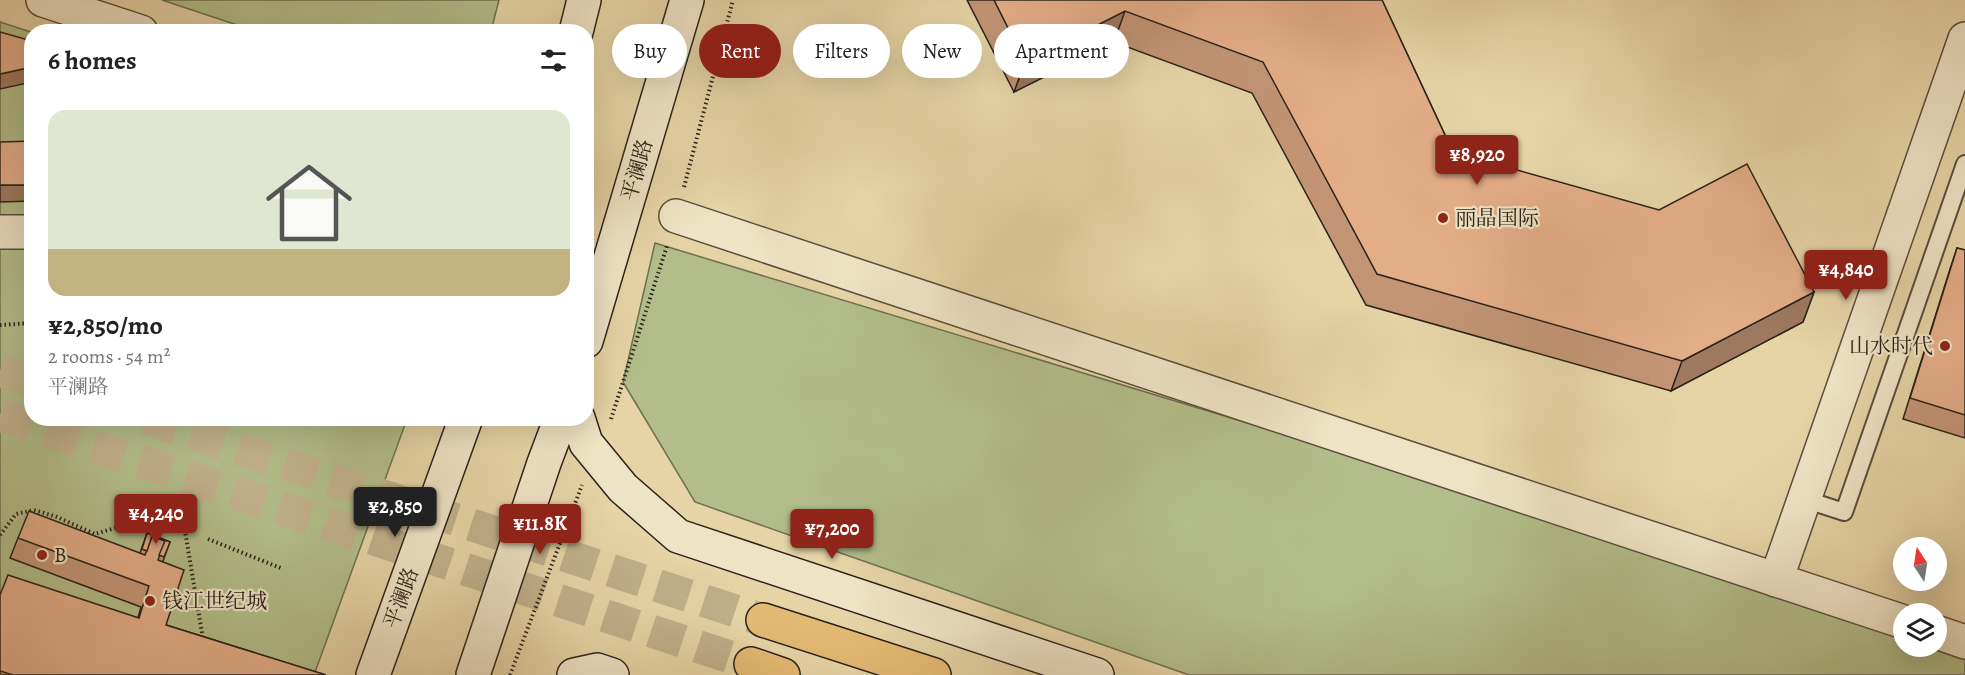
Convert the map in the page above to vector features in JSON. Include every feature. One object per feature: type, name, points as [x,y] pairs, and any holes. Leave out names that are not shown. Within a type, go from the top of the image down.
[{"type":"main road","points":[[763,620],[934,675]]},
{"type":"main road","points":[[751,664],[783,675]]},
{"type":"street","points":[[43,0],[116,24]]},
{"type":"street","points":[[578,24],[584,0]]},
{"type":"street","name":"平澜路","points":[[594,314],[687,0]]},
{"type":"street","points":[[1776,580],[1965,39]]},
{"type":"street","points":[[676,216],[1893,618]]},
{"type":"street","points":[[0,232],[24,232]]},
{"type":"street","name":"平澜路","points":[[373,675],[463,426]]},
{"type":"street","points":[[473,675],[558,426]]},
{"type":"street","points":[[581,426],[586,443],[624,488],[678,536],[1097,675]]},
{"type":"street","points":[[1947,636],[1965,642]]},
{"type":"street","points":[[574,675],[597,670],[612,675]]},
{"type":"lane","points":[[1804,499],[1844,512],[1965,164]]},
{"type":"path","points":[[510,675],[578,490],[599,458],[676,216],[733,0]]},
{"type":"path","points":[[0,325],[24,324]]},
{"type":"path","points":[[0,535],[16,514],[34,510],[57,517],[95,534],[122,526],[151,506]]},
{"type":"path","points":[[184,525],[203,648]]},
{"type":"path","points":[[208,539],[283,569]]},
{"type":"green space","points":[[162,0],[499,0],[493,24],[234,24]]},
{"type":"green space","points":[[0,22],[24,30],[24,426],[404,426],[314,675],[0,675]]},
{"type":"green space","points":[[655,243],[1893,619],[1893,657],[1947,657],[1947,644],[1965,641],[1965,675],[1189,675],[695,502],[623,382]]},
{"type":"building","name":"丽晶国际","points":[[994,0],[1382,0],[1453,152],[1659,210],[1747,164],[1814,292],[1682,361],[1377,274],[1263,62],[1125,11],[1100,24],[1006,24]]},
{"type":"building","points":[[0,32],[24,39],[24,69],[0,74]]},
{"type":"building","points":[[24,141],[24,185],[0,185],[0,142]]},
{"type":"building","name":"山水时代","points":[[1957,248],[1965,250],[1965,415],[1910,398]]},
{"type":"building","points":[[29,511],[145,555],[152,536],[165,541],[158,560],[184,570],[166,625],[326,675],[13,675],[0,671],[0,595],[8,575],[139,618],[149,586],[18,538]]},
{"type":"building","points":[[147,533],[170,542],[164,557],[159,555],[165,541],[152,536],[147,551],[142,549]]},
{"type":"tunnel","points":[[0,371],[24,378]]},
{"type":"tunnel","points":[[0,415],[24,423]]},
{"type":"tunnel","points":[[33,426],[751,664]]},
{"type":"tunnel","points":[[169,426],[763,620]]},
{"type":"place","name":"丽晶国际","points":[[1443,218]]},
{"type":"place","name":"山水时代","points":[[1945,346]]},
{"type":"place","name":"B","points":[[42,555]]},
{"type":"place","name":"钱江世纪城","points":[[150,601]]}]
